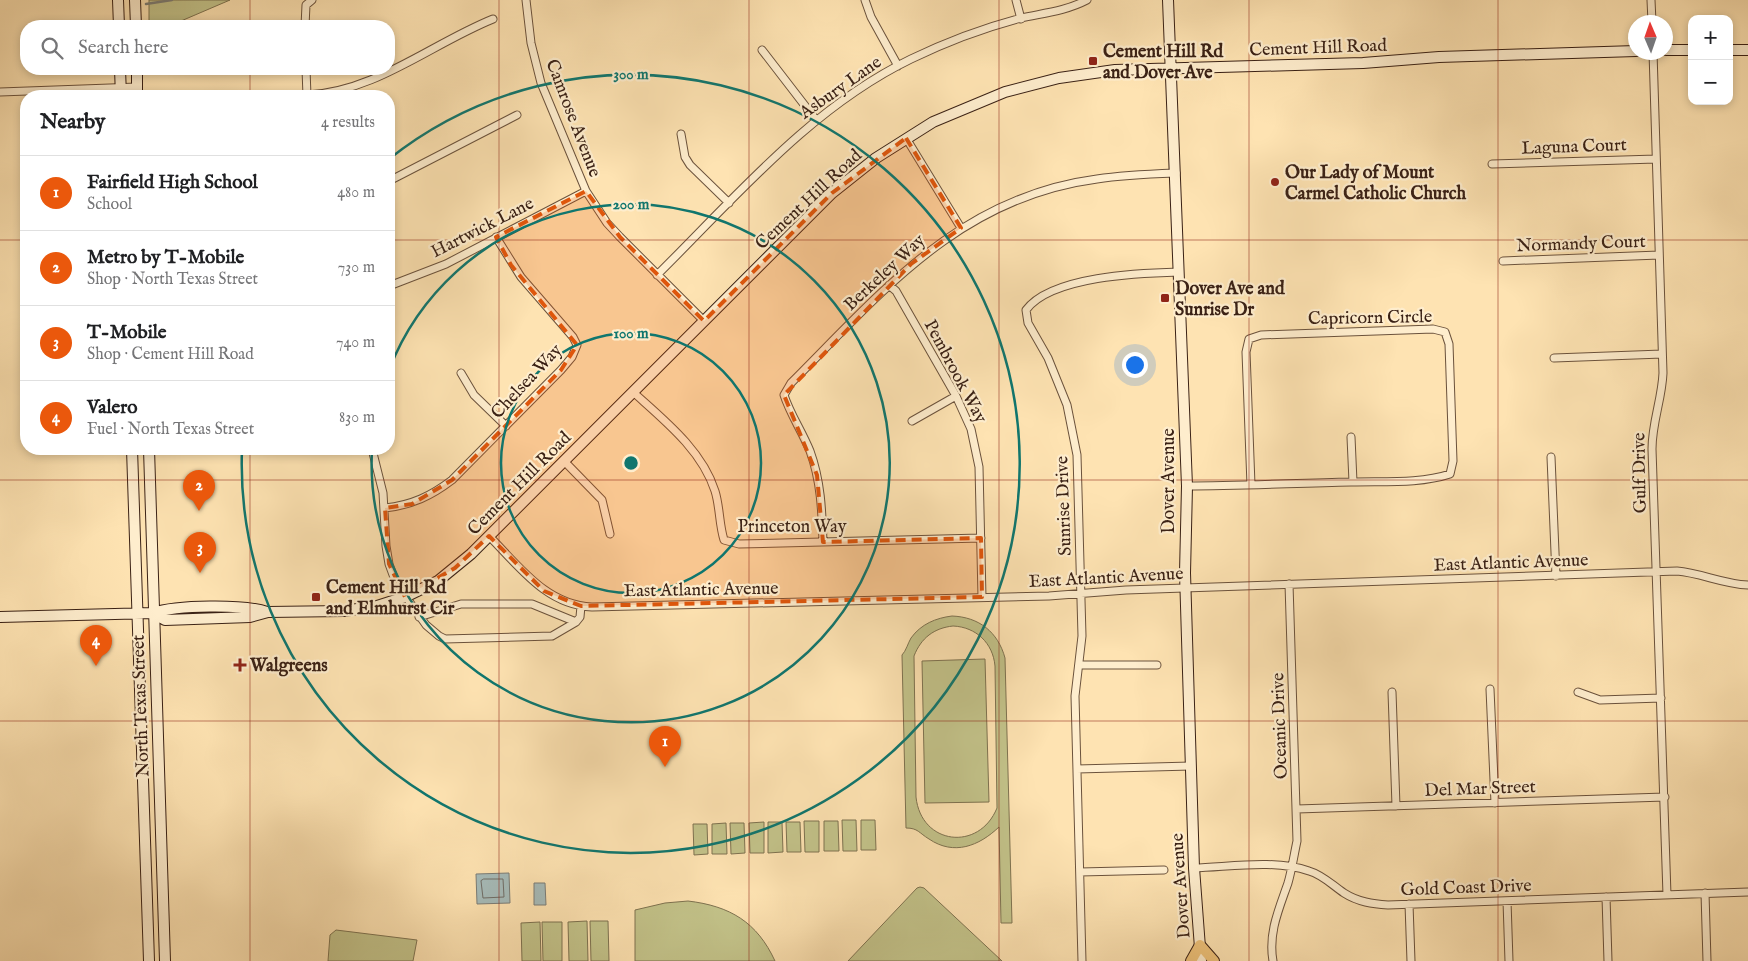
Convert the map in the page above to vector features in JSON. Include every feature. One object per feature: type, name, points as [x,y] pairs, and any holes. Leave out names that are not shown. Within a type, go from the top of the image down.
[{"type":"main road","points":[[118,0],[119,20]]},
{"type":"main road","points":[[135,0],[136,20]]},
{"type":"main road","name":"Dover Avenue","points":[[1168,0],[1187,486],[1186,588],[1190,766],[1194,868],[1201,961]]},
{"type":"main road","points":[[1673,50],[1688,50]]},
{"type":"main road","points":[[1733,50],[1748,50]]},
{"type":"main road","name":"Cement Hill Road","points":[[0,617],[153,613],[165,620],[250,617],[268,612],[360,609],[405,597],[438,581],[489,536],[832,193],[876,158],[906,138],[970,105],[1032,84],[1096,72],[1628,51]]},
{"type":"main road","points":[[120,75],[121,90]]},
{"type":"main road","points":[[137,75],[137,90]]},
{"type":"main road","name":"North Texas Street","points":[[132,455],[149,961]]},
{"type":"main road","name":"North Texas Street","points":[[149,455],[165,961]]},
{"type":"main road","points":[[1191,961],[1200,945],[1214,961]]},
{"type":"street","points":[[305,20],[306,5],[312,0]]},
{"type":"street","name":"Camrose Avenue","points":[[526,0],[531,43],[541,83],[586,190],[607,222],[704,321]]},
{"type":"street","points":[[865,0],[871,17],[898,66]]},
{"type":"street","points":[[1016,0],[1021,19]]},
{"type":"street","name":"Asbury Lane","points":[[657,275],[786,147],[816,120],[860,88],[898,66],[964,37],[1021,19],[1069,9],[1087,0]]},
{"type":"street","points":[[1651,0],[1652,15]]},
{"type":"street","points":[[395,68],[471,28],[493,19]]},
{"type":"street","points":[[762,50],[816,120]]},
{"type":"street","name":"Gulf Drive","points":[[1654,60],[1663,387],[1652,430],[1667,895]]},
{"type":"street","points":[[306,75],[307,90]]},
{"type":"street","points":[[342,90],[381,75]]},
{"type":"street","points":[[0,92],[20,92]]},
{"type":"street","points":[[395,178],[517,115]]},
{"type":"street","points":[[681,134],[685,157],[690,165],[729,203]]},
{"type":"street","points":[[906,138],[961,228]]},
{"type":"street","name":"Laguna Court","points":[[1492,164],[1656,158]]},
{"type":"street","name":"Berkeley Way","points":[[823,542],[821,498],[817,475],[801,430],[784,395],[791,383],[911,264],[961,228],[1011,202],[1068,184],[1127,175],[1176,173]]},
{"type":"street","name":"Hartwick Lane","points":[[395,284],[446,264],[586,190]]},
{"type":"street","name":"Chelsea Way","points":[[385,508],[412,504],[439,490],[561,370],[572,357],[577,345],[573,337],[511,265],[496,238]]},
{"type":"street","name":"Normandy Court","points":[[1503,261],[1659,255]]},
{"type":"street","name":"Sunrise Drive","points":[[1082,961],[1075,696],[1081,652],[1078,472],[1074,430],[1058,379],[1028,323],[1026,310],[1033,301],[1092,280],[1136,274],[1179,272]]},
{"type":"street","name":"Pembrook Way","points":[[889,285],[897,293],[956,396],[965,413],[976,447],[979,467],[982,598]]},
{"type":"street","name":"Capricorn Circle","points":[[1187,486],[1251,485],[1436,479],[1450,474],[1453,462],[1449,344],[1445,332],[1433,328],[1375,330],[1261,335],[1249,339],[1246,352],[1251,485]]},
{"type":"street","points":[[1554,358],[1662,354]]},
{"type":"street","points":[[461,373],[474,395],[506,426]]},
{"type":"street","name":"Princeton Way","points":[[633,392],[686,444],[704,466],[716,492],[720,508],[720,528],[724,540],[739,544],[981,538]]},
{"type":"street","points":[[912,421],[956,396]]},
{"type":"street","points":[[1351,437],[1353,482]]},
{"type":"street","points":[[373,455],[385,508],[389,564],[396,583],[405,597],[419,617],[439,636],[445,639],[552,636],[580,618],[581,606]]},
{"type":"street","points":[[1551,457],[1556,576]]},
{"type":"street","points":[[564,461],[602,500],[610,534]]},
{"type":"street","name":"East Atlantic Avenue","points":[[489,536],[544,591],[555,598],[581,606],[982,598],[1289,584],[1657,572],[1690,572],[1723,583],[1748,585]]},
{"type":"street","name":"Oceanic Drive","points":[[1273,961],[1271,938],[1292,867],[1297,841],[1289,584]]},
{"type":"street","points":[[419,617],[461,604],[532,604],[576,622]]},
{"type":"street","points":[[1079,665],[1157,665]]},
{"type":"street","points":[[1490,689],[1495,803]]},
{"type":"street","points":[[1392,692],[1396,806]]},
{"type":"street","points":[[1578,692],[1600,700],[1661,698]]},
{"type":"street","points":[[1077,770],[1190,766]]},
{"type":"street","name":"Del Mar Street","points":[[1297,810],[1664,797]]},
{"type":"street","name":"Gold Coast Drive","points":[[1194,868],[1292,867],[1323,877],[1346,894],[1373,904],[1748,892]]},
{"type":"street","points":[[1080,872],[1164,870]]},
{"type":"street","points":[[1705,894],[1707,961]]},
{"type":"street","points":[[1606,897],[1608,961]]},
{"type":"street","points":[[1507,900],[1510,961]]},
{"type":"street","points":[[1409,904],[1411,961]]},
{"type":"highlighted area","points":[[906,138],[961,228],[911,264],[784,395],[817,475],[823,542],[981,538],[982,597],[581,606],[544,591],[489,536],[455,568],[405,597],[389,564],[385,508],[412,504],[452,480],[561,370],[577,345],[511,265],[496,237],[586,191],[620,237],[704,321],[832,193]]},
{"type":"green space","points":[[149,0],[230,0],[183,20],[149,20]]},
{"type":"green space","points":[[946,617],[962,617],[979,623],[998,641],[1005,658],[1012,923],[1001,923],[999,827],[975,844],[957,848],[938,844],[916,830],[906,828],[902,655],[911,638],[919,629],[929,622]],"holes":[[[946,627],[969,629],[982,638],[991,650],[994,658],[997,808],[989,822],[977,832],[965,837],[952,837],[939,833],[928,825],[920,813],[916,797],[914,656],[920,644],[929,635]]]},
{"type":"green space","points":[[985,659],[989,802],[925,803],[922,661]]},
{"type":"green space","points":[[842,820],[856,820],[857,851],[843,851]]},
{"type":"green space","points":[[861,820],[875,820],[876,850],[861,850]]},
{"type":"green space","points":[[804,821],[819,821],[819,852],[805,852]]},
{"type":"green space","points":[[824,821],[838,821],[839,851],[824,851]]},
{"type":"green space","points":[[764,822],[764,853],[750,853],[749,823]]},
{"type":"green space","points":[[768,822],[782,822],[783,852],[768,853]]},
{"type":"green space","points":[[786,822],[800,822],[801,852],[787,852]]},
{"type":"green space","points":[[726,823],[727,854],[712,854],[712,824]]},
{"type":"green space","points":[[730,823],[744,823],[745,853],[731,854]]},
{"type":"green space","points":[[693,824],[707,824],[708,854],[694,855]]},
{"type":"green space","points":[[920,887],[924,888],[1002,961],[848,961]]},
{"type":"green space","points":[[688,901],[717,907],[741,918],[760,936],[775,961],[635,961],[635,910],[665,903]]},
{"type":"green space","points":[[587,921],[588,961],[569,961],[568,922]]},
{"type":"green space","points":[[590,921],[608,921],[609,961],[591,961]]},
{"type":"green space","points":[[540,922],[541,961],[522,961],[521,923]]},
{"type":"green space","points":[[542,922],[562,922],[562,961],[543,961]]},
{"type":"green space","points":[[336,930],[417,940],[413,961],[328,961],[330,935]]},
{"type":"water","points":[[509,873],[510,903],[477,904],[476,874]]},
{"type":"water","points":[[534,883],[545,883],[546,905],[534,905]]},
{"type":"waterway","points":[[146,4],[172,0]]},
{"type":"place","name":"Cement Hill Rd and Dover Ave","points":[[1093,61]]},
{"type":"place","name":"Our Lady of Mount Carmel Catholic Church","points":[[1275,182]]},
{"type":"place","name":"Dover Ave and Sunrise Dr","points":[[1165,298]]},
{"type":"place","name":"Metro by T-Mobile","points":[[199,511]]},
{"type":"place","name":"T-Mobile","points":[[200,573]]},
{"type":"place","name":"Cement Hill Rd and Elmhurst Cir","points":[[316,597]]},
{"type":"place","name":"Walgreens","points":[[240,665]]},
{"type":"place","name":"Valero","points":[[96,666]]},
{"type":"place","name":"Fairfield High School","points":[[665,767]]}]
